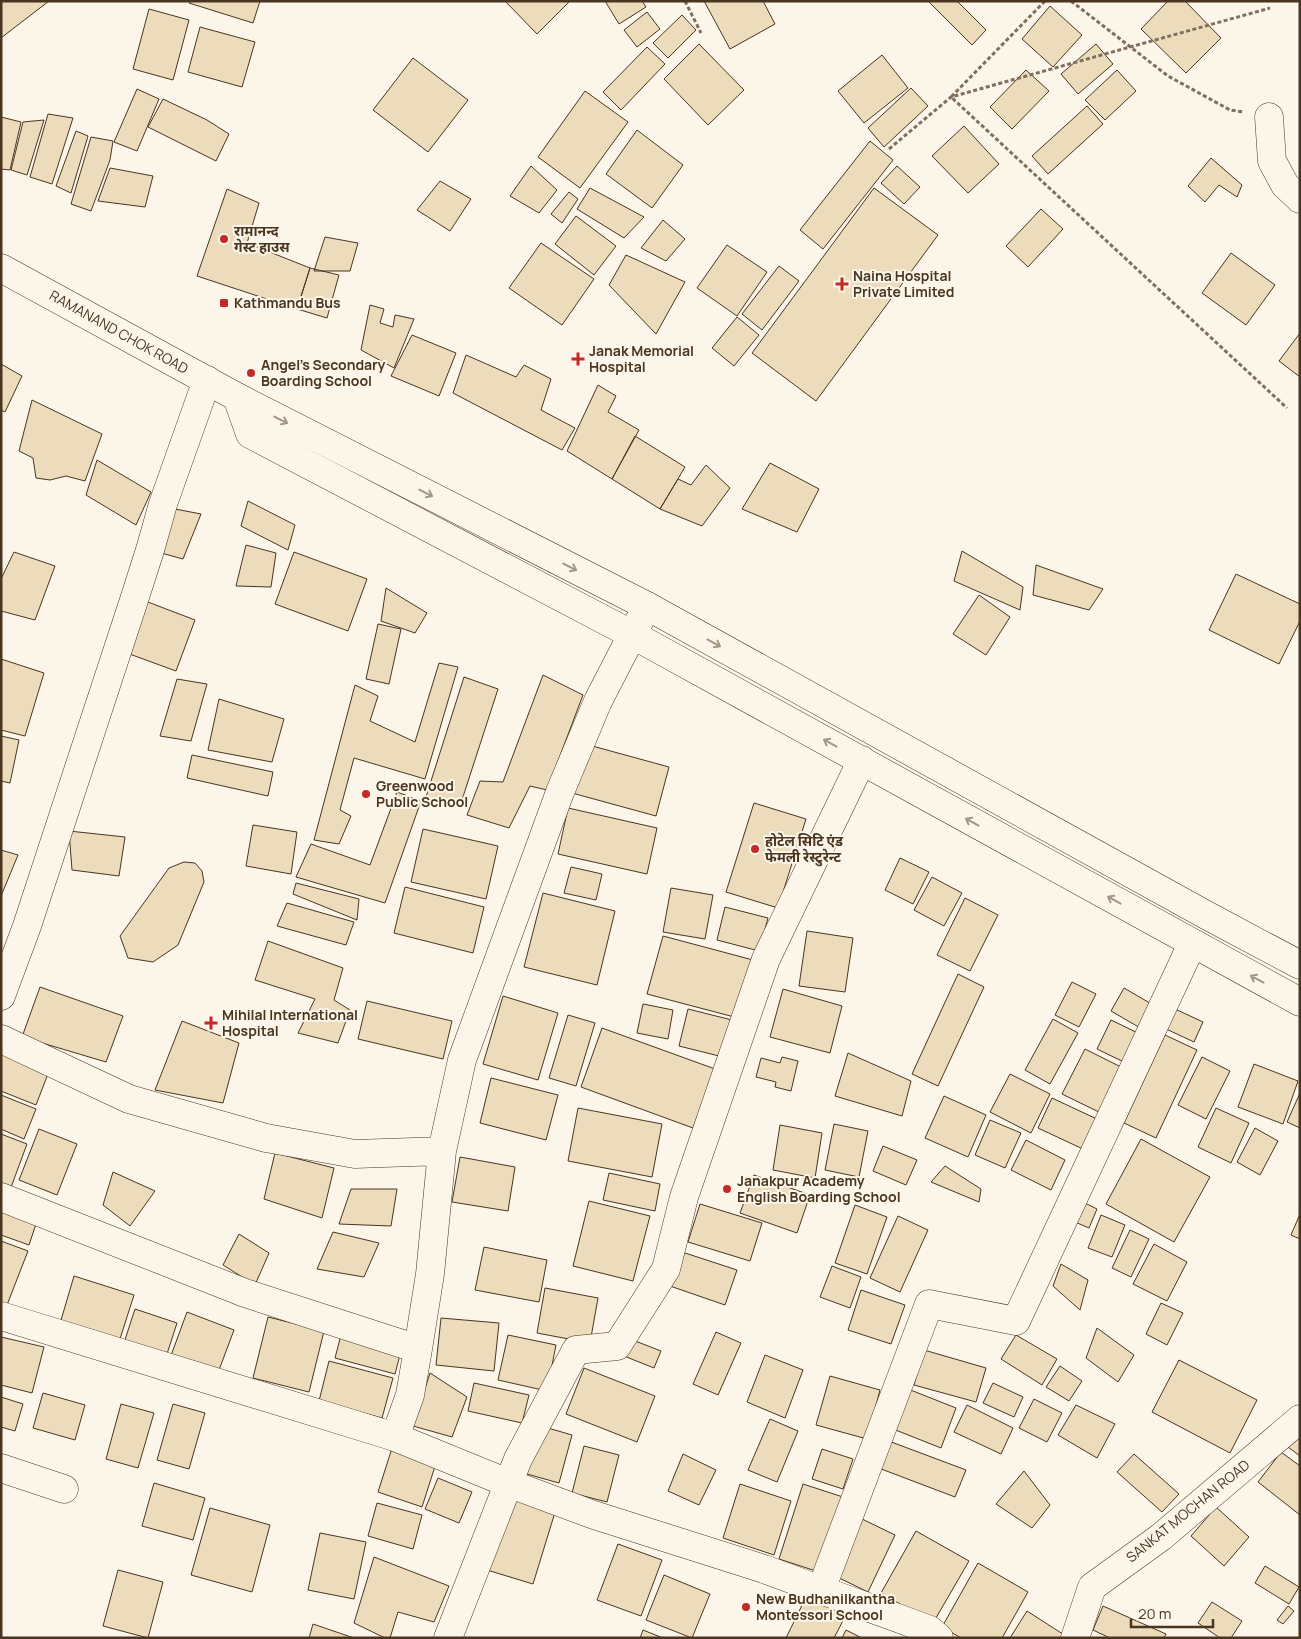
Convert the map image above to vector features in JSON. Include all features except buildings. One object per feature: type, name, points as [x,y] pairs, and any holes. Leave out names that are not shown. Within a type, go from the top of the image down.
[{"type":"main road","points":[[1269,118],[1272,161],[1285,185],[1300,199]]},
{"type":"main road","name":"RAMANAND CHOK ROAD","points":[[1,268],[237,398],[647,606],[1300,965]]},
{"type":"main road","points":[[1,996],[27,926],[135,597],[163,504],[207,380]]},
{"type":"main road","points":[[237,398],[250,434],[633,635],[1300,1002]]},
{"type":"main road","points":[[395,1437],[410,1395],[430,1274],[442,1152],[462,1060],[560,792],[598,701],[647,606]]},
{"type":"main road","points":[[448,1638],[518,1459],[576,1350],[617,1346],[666,1269],[684,1197],[766,959],[862,760]]},
{"type":"main road","points":[[821,1590],[929,1304],[1016,1321],[1192,944]]},
{"type":"main road","points":[[1,1039],[129,1098],[266,1138],[355,1154],[442,1152]]},
{"type":"main road","points":[[1,1197],[245,1293],[418,1349]]},
{"type":"main road","points":[[1,1316],[395,1437],[594,1516],[764,1569],[930,1630],[939,1638]]},
{"type":"main road","name":"SANKAT MOCHAN ROAD","points":[[1075,1638],[1092,1587],[1160,1537],[1300,1419]]},
{"type":"main road","points":[[1,1468],[64,1489]]},
{"type":"path","points":[[685,1],[701,34]]},
{"type":"path","points":[[889,149],[951,97],[1045,1]]},
{"type":"path","points":[[1071,1],[1168,76],[1230,110],[1269,118]]},
{"type":"path","points":[[951,97],[1270,8]]},
{"type":"path","points":[[951,97],[1287,408]]},
{"type":"place","name":"रामानन्द गेस्ट हाउस","points":[[224,239]]},
{"type":"place","name":"Naina Hospital Private Limited","points":[[842,284]]},
{"type":"place","name":"Kathmandu Bus","points":[[224,303]]},
{"type":"place","name":"Janak Memorial Hospital","points":[[578,359]]},
{"type":"place","name":"Angel's Secondary Boarding School","points":[[251,373]]},
{"type":"place","name":"Greenwood Public School","points":[[366,794]]},
{"type":"place","name":"होटेल सिटि एंड फेमली रेस्टुरेन्ट","points":[[755,849]]},
{"type":"place","name":"Mihilal International Hospital","points":[[211,1023]]},
{"type":"place","name":"Janakpur Academy English Boarding School","points":[[727,1189]]},
{"type":"place","name":"New Budhanilkantha Montessori School","points":[[746,1607]]}]
